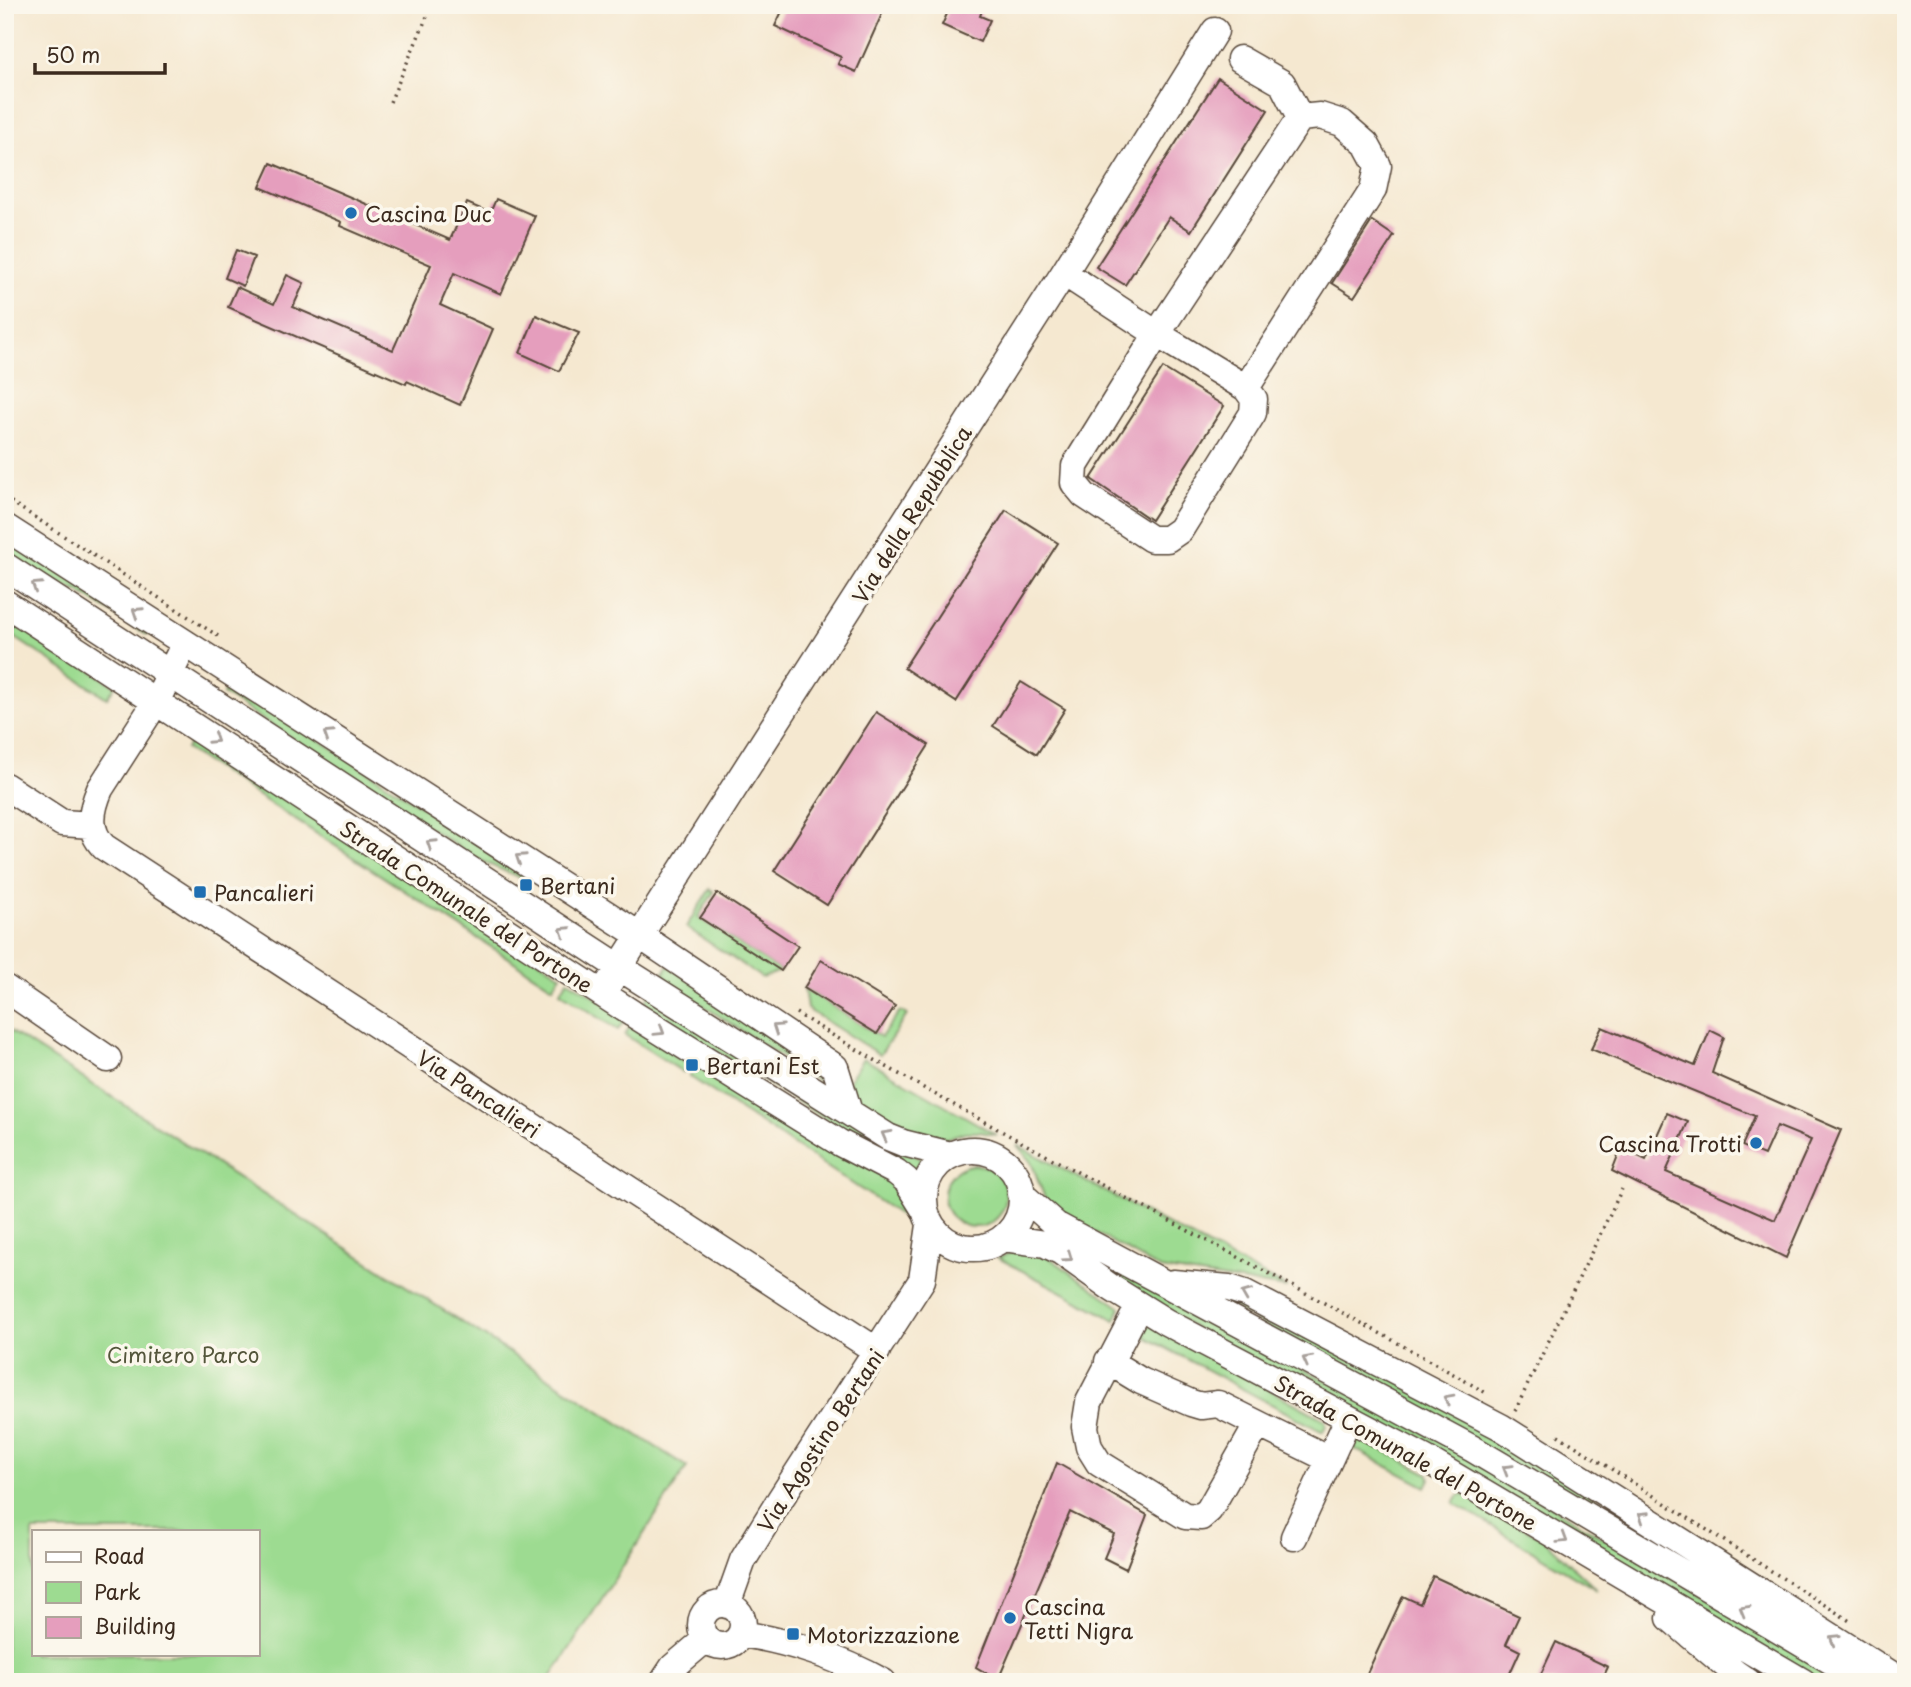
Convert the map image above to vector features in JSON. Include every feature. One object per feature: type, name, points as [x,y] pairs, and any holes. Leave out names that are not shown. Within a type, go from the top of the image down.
[{"type":"street","name":"Via della Repubblica","points":[[603,994],[792,702],[1215,32]]},
{"type":"street","points":[[1240,59],[1282,83],[1300,118]]},
{"type":"street","points":[[1246,388],[1373,190],[1378,166],[1366,144],[1342,123],[1320,116],[1300,118]]},
{"type":"street","points":[[1064,273],[1157,334],[1246,388],[1254,399],[1253,413],[1180,530],[1167,539],[1151,539],[1084,495],[1074,483],[1075,467],[1157,334],[1300,118]]},
{"type":"street","points":[[5,527],[639,935],[835,1067],[849,1112]]},
{"type":"street","name":"Strada Comunale del Portone","points":[[5,566],[619,967],[888,1137],[951,1155]]},
{"type":"street","name":"Strada Comunale del Portone","points":[[12,614],[156,702],[603,994],[840,1143],[896,1171],[906,1180],[927,1217]]},
{"type":"street","points":[[5,786],[62,823],[92,825],[92,810],[100,789],[156,702],[185,643]]},
{"type":"street","name":"Via Pancalieri","points":[[92,825],[98,841],[132,867],[877,1351]]},
{"type":"street","points":[[5,988],[108,1059]]},
{"type":"street","points":[[981,1151],[1002,1160],[1014,1174],[1021,1194],[1017,1220],[1003,1238],[993,1245],[973,1248],[957,1245],[946,1240],[927,1217],[926,1184],[936,1166],[951,1155],[981,1151]]},
{"type":"street","name":"Strada Comunale del Portone","points":[[1021,1194],[1056,1225],[1473,1449],[1867,1682]]},
{"type":"street","name":"Via Agostino Bertani","points":[[922,1280],[927,1217]]},
{"type":"street","name":"Strada Comunale del Portone","points":[[1003,1238],[1045,1244],[1060,1251],[1139,1306],[1481,1490],[1803,1682]]},
{"type":"street","name":"Via Agostino Bertani","points":[[727,1605],[743,1560],[922,1280],[973,1248]]},
{"type":"street","name":"Strada Comunale del Portone","points":[[1164,1283],[1187,1283],[1245,1293],[1508,1419],[1894,1678]]},
{"type":"street","points":[[1139,1306],[1089,1402],[1085,1427],[1090,1447],[1099,1463],[1185,1516],[1201,1517],[1209,1510],[1258,1424]]},
{"type":"street","points":[[1108,1362],[1141,1381],[1191,1403],[1201,1406],[1218,1404],[1329,1459]]},
{"type":"street","points":[[1294,1537],[1348,1419]]},
{"type":"street","points":[[1618,1574],[1748,1682]]},
{"type":"street","points":[[714,1605],[727,1605],[741,1617],[741,1634],[730,1644],[721,1646],[706,1639],[701,1630],[702,1616],[714,1605]]},
{"type":"street","points":[[741,1634],[757,1636],[851,1665],[883,1682]]},
{"type":"street","points":[[663,1682],[673,1667],[706,1639]]},
{"type":"path","points":[[390,102],[432,5]]},
{"type":"path","points":[[5,498],[225,640]]},
{"type":"path","points":[[790,1009],[877,1062],[1008,1135],[1395,1340],[1491,1396]]},
{"type":"path","points":[[1508,1419],[1622,1189]]},
{"type":"path","points":[[1508,1419],[1526,1416]]},
{"type":"path","points":[[1547,1429],[1857,1625]]},
{"type":"green space","points":[[5,536],[150,630],[147,635],[79,592],[32,571],[5,553]]},
{"type":"green space","points":[[25,627],[115,686],[107,698],[5,631]]},
{"type":"green space","points":[[231,682],[528,876],[525,880],[477,859],[223,694]]},
{"type":"green space","points":[[194,737],[561,975],[553,987],[186,749]]},
{"type":"green space","points":[[710,889],[714,892],[698,917],[781,971],[762,978],[686,927]]},
{"type":"green space","points":[[668,966],[823,1066],[835,1092],[661,978]]},
{"type":"green space","points":[[568,980],[627,1017],[618,1030],[560,992]]},
{"type":"green space","points":[[804,988],[881,1037],[900,1011],[907,1015],[880,1055],[807,1009]]},
{"type":"green space","points":[[650,994],[921,1159],[915,1175],[657,1014],[645,1002]]},
{"type":"green space","points":[[630,1026],[688,1064],[683,1072],[625,1035]]},
{"type":"green space","name":"Cimitero Parco","points":[[5,1028],[687,1467],[548,1682],[5,1682]]},
{"type":"green space","points":[[863,1058],[997,1135],[965,1132],[941,1140],[903,1132],[858,1107],[848,1082]]},
{"type":"green space","points":[[698,1064],[882,1175],[908,1200],[918,1227],[689,1076]]},
{"type":"green space","points":[[1017,1145],[1287,1288],[1160,1269],[1048,1206],[1031,1162]]},
{"type":"green space","points":[[975,1165],[997,1174],[1006,1196],[997,1218],[975,1227],[953,1218],[944,1196],[953,1174]]},
{"type":"green space","points":[[1018,1250],[1041,1252],[1120,1307],[1115,1320],[998,1258]]},
{"type":"green space","points":[[1087,1254],[1420,1430],[1849,1682],[1822,1682],[1149,1302]]},
{"type":"green space","points":[[1204,1292],[1242,1297],[1473,1420],[1771,1609]]},
{"type":"green space","points":[[1152,1325],[1325,1420],[1323,1432],[1140,1334],[1144,1327]]},
{"type":"green space","points":[[1355,1435],[1429,1474],[1426,1487],[1347,1445]]},
{"type":"green space","points":[[1463,1494],[1544,1539],[1597,1590],[1454,1503],[1458,1496]]},
{"type":"building","points":[[785,5],[886,5],[856,72],[838,64],[841,57],[775,26]]},
{"type":"building","points":[[951,5],[984,5],[980,16],[990,20],[980,42],[942,25]]},
{"type":"building","points":[[1218,78],[1268,110],[1191,231],[1169,217],[1125,285],[1096,267]]},
{"type":"building","points":[[271,163],[450,240],[467,203],[490,213],[496,199],[535,216],[501,294],[454,273],[440,305],[493,329],[460,405],[228,307],[237,287],[274,304],[287,275],[304,283],[293,307],[393,350],[431,265],[340,226],[341,222],[260,187]]},
{"type":"building","points":[[1372,221],[1394,236],[1354,297],[1332,283]]},
{"type":"building","points":[[236,250],[254,257],[243,286],[225,278]]},
{"type":"building","points":[[536,315],[579,333],[559,371],[520,353]]},
{"type":"building","points":[[1163,368],[1224,406],[1151,520],[1091,479]]},
{"type":"building","points":[[1006,510],[1058,543],[956,702],[904,668]]},
{"type":"building","points":[[1021,682],[1065,709],[1037,754],[993,726]]},
{"type":"building","points":[[876,712],[929,745],[827,905],[774,871]]},
{"type":"building","points":[[717,893],[798,946],[781,971],[700,918]]},
{"type":"building","points":[[821,960],[895,1006],[877,1034],[804,988]]},
{"type":"building","name":"Cascina Trotti","points":[[1602,1027],[1695,1066],[1710,1030],[1724,1037],[1712,1073],[1841,1130],[1786,1258],[1612,1171],[1621,1148],[1646,1160],[1667,1113],[1688,1122],[1666,1172],[1775,1220],[1811,1140],[1777,1126],[1764,1155],[1742,1146],[1755,1116],[1591,1049]]},
{"type":"building","name":"Cascina Tetti Nigra","points":[[1057,1463],[1147,1515],[1126,1569],[1104,1558],[1114,1534],[1070,1512],[998,1680],[976,1667]]},
{"type":"building","points":[[1433,1576],[1519,1616],[1506,1644],[1520,1651],[1506,1682],[1363,1682],[1403,1596],[1420,1604]]},
{"type":"building","points":[[1556,1642],[1608,1667],[1601,1682],[1537,1682]]},
{"type":"place","name":"Cascina Duc","points":[[351,213]]},
{"type":"place","name":"Bertani","points":[[526,885]]},
{"type":"place","name":"Pancalieri","points":[[200,892]]},
{"type":"place","name":"Bertani Est","points":[[692,1065]]},
{"type":"place","name":"Cascina Trotti","points":[[1756,1143]]},
{"type":"place","name":"Cascina Tetti Nigra","points":[[1010,1618]]},
{"type":"place","name":"Motorizzazione","points":[[793,1634]]}]
